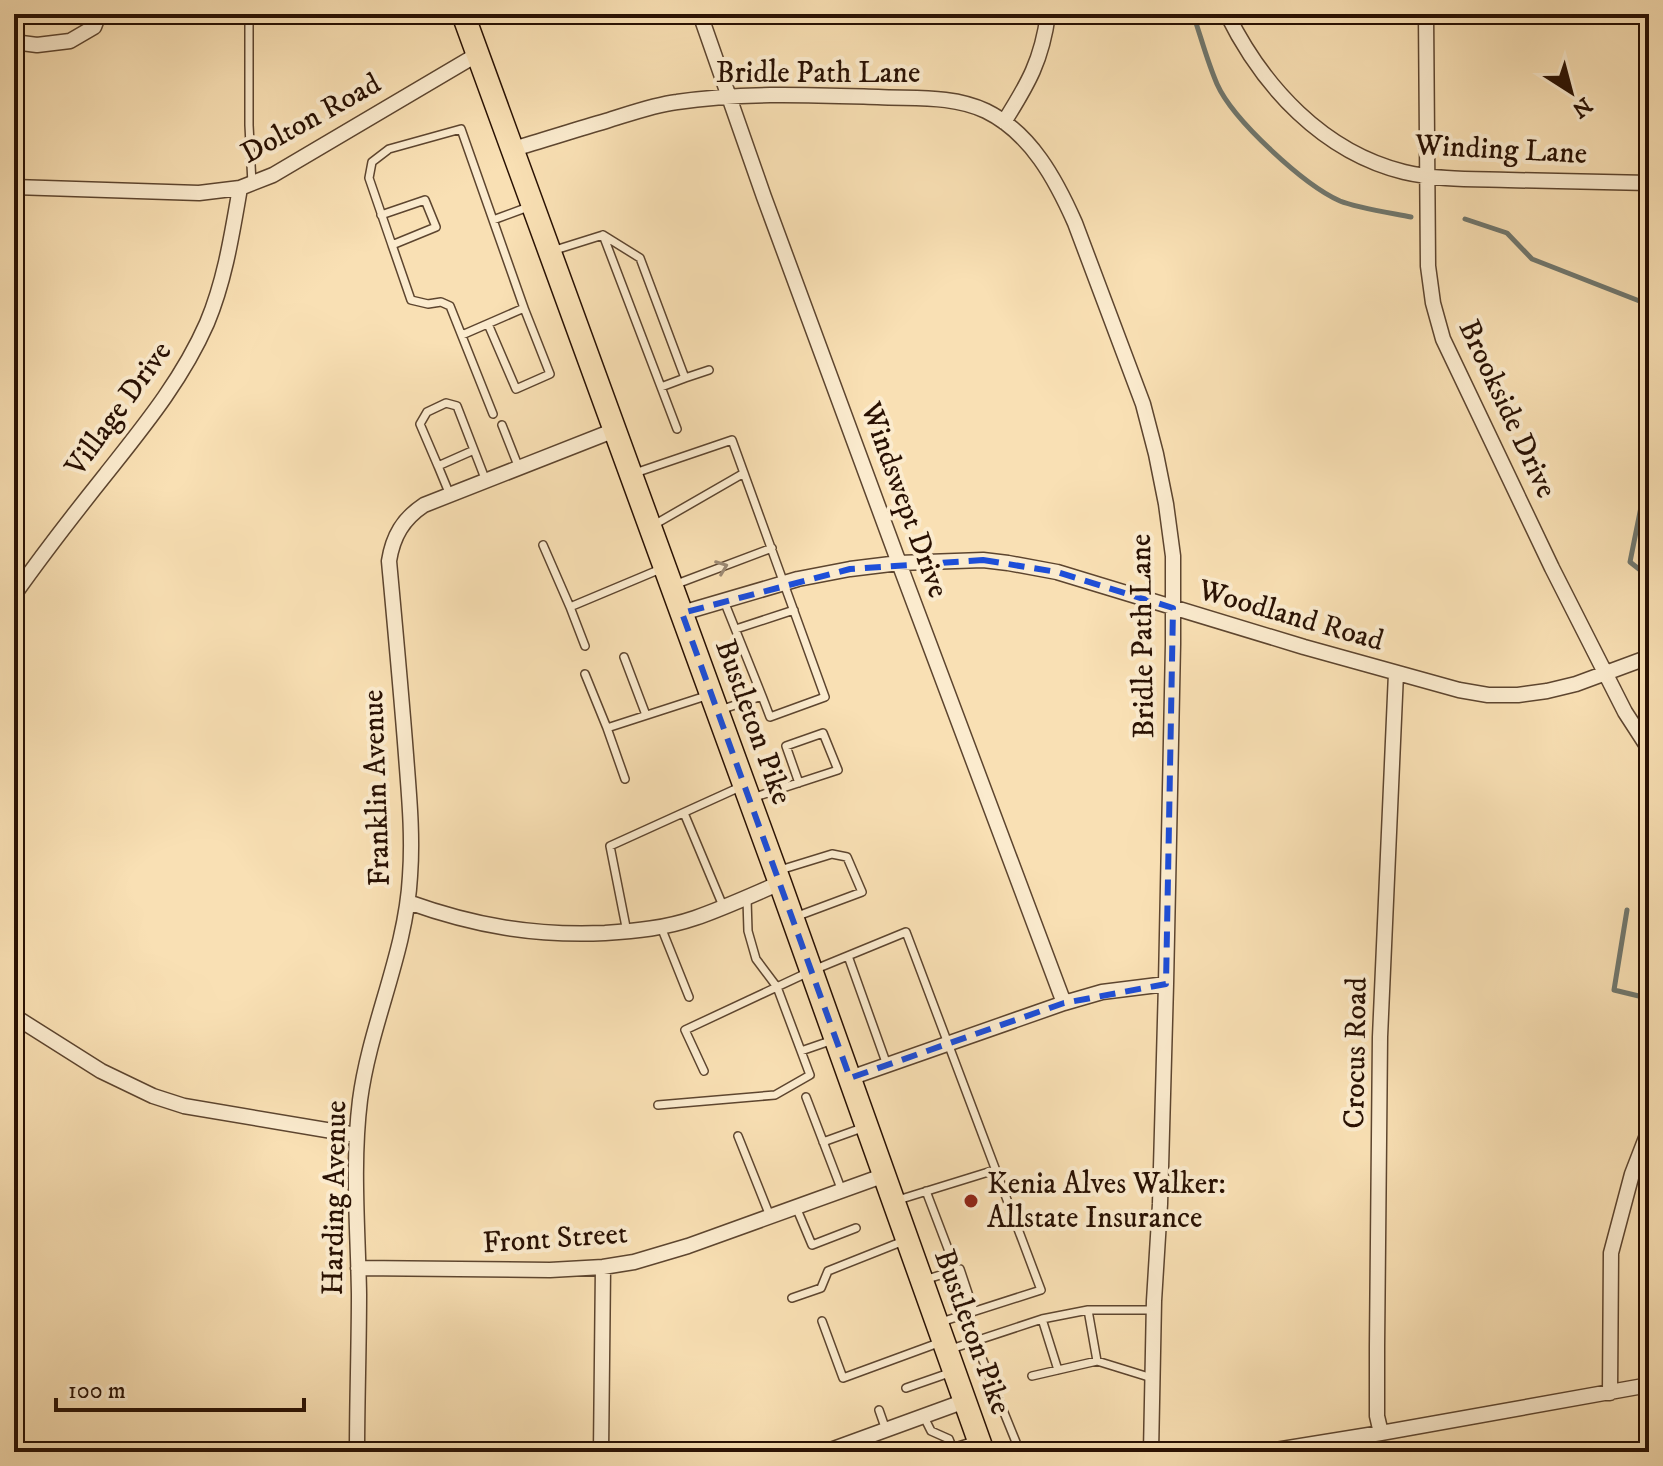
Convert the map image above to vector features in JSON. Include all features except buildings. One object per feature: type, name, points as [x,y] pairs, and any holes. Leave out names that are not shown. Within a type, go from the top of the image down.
[{"type":"main road","name":"Bustleton Pike","points":[[463,14],[778,877],[981,1446]]},
{"type":"street","points":[[14,42],[37,45],[70,41],[94,27],[99,14]]},
{"type":"street","name":"Windswept Drive","points":[[700,14],[899,563],[1064,1003]]},
{"type":"street","points":[[1004,122],[1027,86],[1038,61],[1048,14]]},
{"type":"street","name":"Winding Lane","points":[[1227,14],[1245,46],[1291,105],[1324,136],[1370,161],[1403,172],[1455,179],[1649,183]]},
{"type":"street","name":"Brookside Drive","points":[[1426,14],[1428,266],[1433,303],[1443,339],[1552,568],[1625,712],[1649,749]]},
{"type":"street","name":"Dolton Road","points":[[14,187],[199,193],[246,186],[273,175],[478,54]]},
{"type":"street","name":"Bridle Path Lane","points":[[513,149],[651,107],[715,97],[786,95],[944,99],[970,105],[1004,122],[1028,145],[1062,194],[1146,416],[1166,504],[1173,556],[1166,984],[1151,1452]]},
{"type":"street","name":"Village Drive","points":[[14,595],[152,416],[183,370],[208,321],[217,295],[246,186]]},
{"type":"street","name":"Franklin Avenue","points":[[615,430],[424,505],[400,527],[392,543],[389,561],[411,826],[408,902],[469,921],[512,930],[555,934],[627,932],[696,918],[747,897],[778,877]]},
{"type":"street","name":"Woodland Road","points":[[682,613],[784,583],[850,569],[970,560],[1057,572],[1396,673],[1488,695],[1547,691],[1649,657]]},
{"type":"street","name":"Crocus Road","points":[[1381,1433],[1377,1416],[1380,1037],[1396,673]]},
{"type":"street","name":"Harding Avenue","points":[[357,1452],[356,1135],[360,1097],[408,902]]},
{"type":"street","points":[[850,1078],[1064,1003],[1102,992],[1166,984]]},
{"type":"street","points":[[14,1016],[101,1071],[153,1096],[184,1106],[356,1135]]},
{"type":"street","points":[[1610,1393],[1611,1253],[1632,1174],[1649,1130]]},
{"type":"street","name":"Front Street","points":[[358,1268],[550,1270],[603,1267],[661,1255],[885,1175]]},
{"type":"street","points":[[601,1452],[603,1267]]},
{"type":"street","points":[[1263,1452],[1649,1385]]},
{"type":"street","points":[[825,1452],[965,1401]]},
{"type":"lane","points":[[246,186],[249,14]]},
{"type":"lane","points":[[488,324],[516,389],[550,374],[461,129],[389,149],[372,162],[369,178],[411,300],[428,304],[441,302],[450,306],[493,414]]},
{"type":"lane","points":[[381,215],[425,200],[436,227],[392,245]]},
{"type":"lane","points":[[493,220],[533,205]]},
{"type":"lane","points":[[550,252],[603,235],[640,258],[685,378]]},
{"type":"lane","points":[[603,235],[677,429]]},
{"type":"lane","points":[[462,335],[524,308]]},
{"type":"lane","points":[[661,387],[709,370]]},
{"type":"lane","points":[[450,495],[420,424],[427,412],[446,403],[457,406],[486,481]]},
{"type":"lane","points":[[502,425],[519,468]]},
{"type":"lane","points":[[631,474],[732,440],[825,697],[770,717],[724,600]]},
{"type":"lane","points":[[438,466],[474,450]]},
{"type":"lane","points":[[650,527],[744,473]]},
{"type":"lane","points":[[543,545],[585,646]]},
{"type":"lane","points":[[570,607],[772,548]]},
{"type":"lane","points":[[736,629],[794,610]]},
{"type":"lane","points":[[624,657],[646,715]]},
{"type":"lane","points":[[585,674],[625,779]]},
{"type":"lane","points":[[607,728],[646,715],[762,696]]},
{"type":"lane","points":[[627,932],[610,846],[684,813],[747,792],[799,783],[838,770],[823,733],[786,746],[799,783]]},
{"type":"lane","points":[[684,813],[723,907]]},
{"type":"lane","points":[[778,877],[832,854],[847,857],[862,892],[792,918]]},
{"type":"lane","points":[[658,1105],[775,1095],[810,1075],[777,987],[756,959],[748,931],[747,897]]},
{"type":"lane","points":[[661,927],[689,997]]},
{"type":"lane","points":[[704,1071],[685,1030],[811,971],[906,932],[1041,1290],[974,1311],[946,1347],[906,1388]]},
{"type":"lane","points":[[848,956],[887,1065]]},
{"type":"lane","points":[[801,1051],[836,1039]]},
{"type":"lane","points":[[806,1097],[842,1191]]},
{"type":"lane","points":[[823,1142],[867,1126]]},
{"type":"lane","points":[[738,1136],[770,1216]]},
{"type":"lane","points":[[894,1201],[995,1170]]},
{"type":"lane","points":[[926,1191],[950,1254]]},
{"type":"lane","points":[[796,1207],[812,1245],[856,1228]]},
{"type":"lane","points":[[792,1298],[821,1288],[828,1271],[908,1240]]},
{"type":"lane","points":[[922,1280],[960,1269],[974,1311]]},
{"type":"lane","points":[[1088,1310],[1097,1361]]},
{"type":"lane","points":[[822,1321],[843,1378],[1042,1319],[1088,1310],[1154,1310]]},
{"type":"lane","points":[[1042,1319],[1058,1370]]},
{"type":"lane","points":[[975,1341],[1020,1452]]},
{"type":"lane","points":[[1032,1376],[1097,1361],[1152,1378]]},
{"type":"lane","points":[[879,1410],[886,1430]]},
{"type":"lane","points":[[924,1416],[931,1431],[949,1439],[953,1450],[981,1446]]},
{"type":"highlighted area","points":[[983,560],[1057,572],[1173,608],[1166,984],[1064,1003],[850,1078],[682,613],[850,569]]},
{"type":"waterway","points":[[1193,14],[1213,75],[1225,99],[1271,150],[1308,181],[1340,201],[1411,217]]},
{"type":"waterway","points":[[1465,219],[1507,233],[1532,259],[1642,302],[1649,311]]},
{"type":"waterway","points":[[1649,467],[1630,562],[1649,577]]},
{"type":"waterway","points":[[1627,910],[1614,990],[1647,998],[1649,1022]]},
{"type":"place","name":"Kenia Alves Walker: Allstate Insurance","points":[[971,1201]]}]
